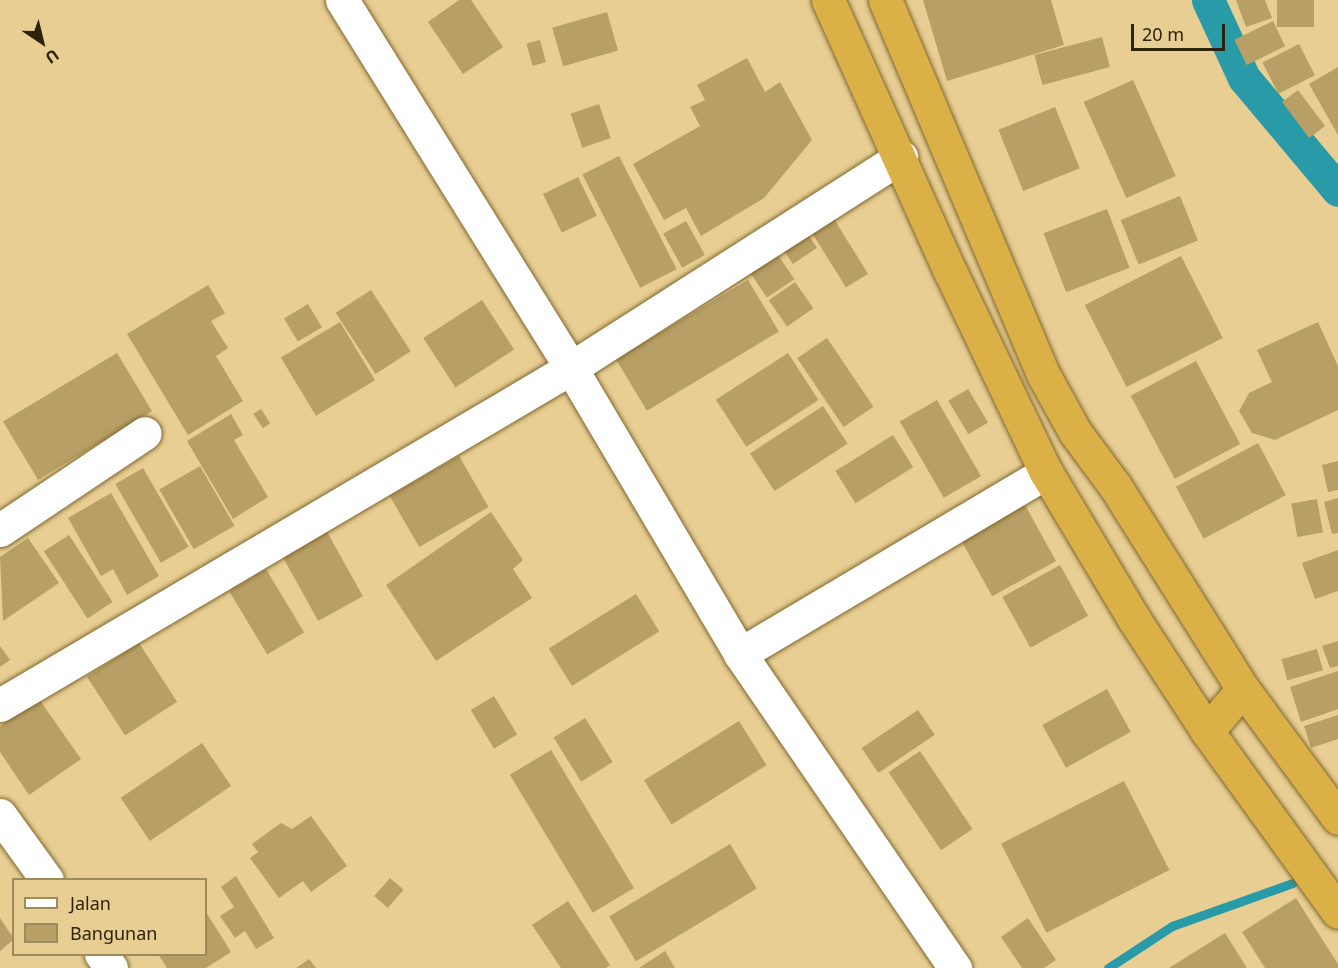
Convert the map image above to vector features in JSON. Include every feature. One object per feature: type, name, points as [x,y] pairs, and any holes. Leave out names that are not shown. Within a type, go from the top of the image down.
[{"type":"highway","points":[[828,0],[981,337],[1046,472],[1134,620],[1208,731],[1338,912]]},
{"type":"highway","points":[[885,0],[1043,374],[1076,432],[1115,486],[1243,689],[1338,818]]},
{"type":"highway","points":[[981,337],[1013,307]]},
{"type":"highway","points":[[1208,731],[1243,689]]},
{"type":"street","points":[[342,0],[571,368],[740,654],[955,968]]},
{"type":"street","points":[[0,705],[571,368],[901,157]]},
{"type":"street","points":[[0,530],[145,433]]},
{"type":"street","points":[[740,654],[1046,472]]},
{"type":"street","points":[[0,815],[46,878]]},
{"type":"building","points":[[459,0],[471,0],[503,47],[463,74],[428,22]]},
{"type":"building","points":[[923,0],[1051,0],[1064,45],[947,81]]},
{"type":"building","points":[[1236,0],[1265,0],[1272,18],[1246,27]]},
{"type":"building","points":[[1277,0],[1314,0],[1314,27],[1277,27]]},
{"type":"building","points":[[607,12],[618,50],[563,66],[552,28]]},
{"type":"building","points":[[1273,21],[1285,46],[1247,65],[1234,40]]},
{"type":"building","points":[[1102,37],[1110,67],[1042,85],[1034,55]]},
{"type":"building","points":[[540,40],[546,62],[532,66],[526,44]]},
{"type":"building","points":[[1299,44],[1315,75],[1278,94],[1262,63]]},
{"type":"building","points":[[747,58],[765,92],[780,82],[812,140],[764,198],[701,236],[686,208],[664,220],[633,164],[700,126],[690,107],[705,100],[697,85]]},
{"type":"building","points":[[1338,67],[1338,135],[1309,84]]},
{"type":"building","points":[[1133,80],[1176,176],[1126,198],[1084,102]]},
{"type":"building","points":[[1298,90],[1325,126],[1309,138],[1282,102]]},
{"type":"building","points":[[599,104],[611,138],[582,148],[571,114]]},
{"type":"building","points":[[1055,107],[1080,168],[1023,191],[998,130]]},
{"type":"building","points":[[619,156],[677,269],[640,288],[582,175]]},
{"type":"building","points":[[578,177],[597,216],[562,233],[543,194]]},
{"type":"building","points":[[1180,196],[1198,241],[1139,264],[1121,220]]},
{"type":"building","points":[[1107,209],[1130,268],[1066,292],[1044,233]]},
{"type":"building","points":[[832,216],[868,274],[846,287],[810,230]]},
{"type":"building","points":[[686,221],[705,255],[682,268],[663,234]]},
{"type":"building","points":[[803,227],[817,248],[793,264],[779,243]]},
{"type":"building","points":[[772,246],[794,279],[767,298],[745,264]]},
{"type":"building","points":[[1181,256],[1223,338],[1127,387],[1085,305]]},
{"type":"building","points":[[748,280],[779,331],[647,411],[616,359]]},
{"type":"building","points":[[795,282],[813,308],[787,327],[769,300]]},
{"type":"building","points":[[208,285],[225,313],[211,321],[228,348],[216,356],[243,401],[188,435],[127,334]]},
{"type":"building","points":[[371,290],[411,351],[376,374],[336,313]]},
{"type":"building","points":[[482,300],[514,349],[455,388],[423,338]]},
{"type":"building","points":[[308,304],[322,327],[298,342],[284,318]]},
{"type":"building","points":[[340,322],[375,380],[316,416],[281,358]]},
{"type":"building","points":[[1318,322],[1338,366],[1338,410],[1275,440],[1252,433],[1239,411],[1249,393],[1272,382],[1257,350]]},
{"type":"building","points":[[827,338],[873,407],[844,427],[797,358]]},
{"type":"building","points":[[117,353],[152,411],[38,480],[3,422]]},
{"type":"building","points":[[788,353],[818,400],[746,447],[716,400]]},
{"type":"building","points":[[1196,361],[1240,444],[1175,479],[1131,396]]},
{"type":"building","points":[[968,389],[988,422],[968,434],[948,401]]},
{"type":"building","points":[[937,400],[981,476],[944,498],[900,422]]},
{"type":"building","points":[[823,406],[848,444],[775,491],[750,453]]},
{"type":"building","points":[[261,409],[270,423],[263,428],[253,414]]},
{"type":"building","points":[[231,414],[243,435],[234,440],[268,497],[233,519],[187,441]]},
{"type":"building","points":[[893,435],[913,467],[855,503],[835,471]]},
{"type":"building","points":[[1258,443],[1286,495],[1204,539],[1176,487]]},
{"type":"building","points":[[459,456],[488,507],[419,547],[390,496]]},
{"type":"building","points":[[1338,461],[1338,490],[1328,492],[1322,465]]},
{"type":"building","points":[[200,466],[234,526],[194,549],[159,490]]},
{"type":"building","points":[[143,468],[189,547],[161,563],[115,484]]},
{"type":"building","points":[[111,493],[159,576],[127,595],[113,569],[101,576],[68,518]]},
{"type":"building","points":[[1338,498],[1338,533],[1332,534],[1324,502]]},
{"type":"building","points":[[1317,499],[1323,532],[1297,537],[1291,504]]},
{"type":"building","points":[[1025,505],[1056,561],[992,596],[961,540]]},
{"type":"building","points":[[491,512],[523,560],[513,569],[532,598],[436,661],[386,585]]},
{"type":"building","points":[[325,528],[363,596],[318,621],[280,553]]},
{"type":"building","points":[[69,535],[113,602],[87,618],[44,551]]},
{"type":"building","points":[[28,538],[59,583],[3,621],[0,557]]},
{"type":"building","points":[[1338,550],[1338,591],[1315,599],[1302,563]]},
{"type":"building","points":[[1060,565],[1088,616],[1030,648],[1002,597]]},
{"type":"building","points":[[266,569],[304,632],[267,655],[229,591]]},
{"type":"building","points":[[636,594],[659,631],[572,686],[549,649]]},
{"type":"building","points":[[1338,641],[1338,666],[1330,668],[1322,646]]},
{"type":"building","points":[[139,643],[177,702],[125,735],[87,677]]},
{"type":"building","points":[[0,646],[10,660],[0,667]]},
{"type":"building","points":[[1317,649],[1323,670],[1287,680],[1281,659]]},
{"type":"building","points":[[1338,671],[1338,709],[1301,722],[1290,687]]},
{"type":"building","points":[[1107,689],[1131,732],[1066,768],[1042,725]]},
{"type":"building","points":[[494,696],[517,735],[494,748],[471,710]]},
{"type":"building","points":[[39,699],[81,759],[29,795],[0,752],[0,726]]},
{"type":"building","points":[[918,710],[935,735],[878,773],[862,748]]},
{"type":"building","points":[[1338,715],[1338,739],[1311,748],[1304,726]]},
{"type":"building","points":[[585,718],[613,762],[581,782],[554,738]]},
{"type":"building","points":[[739,721],[767,765],[672,824],[644,780]]},
{"type":"building","points":[[202,743],[231,786],[150,841],[121,798]]},
{"type":"building","points":[[551,750],[634,888],[593,913],[510,775]]},
{"type":"building","points":[[920,751],[973,829],[941,850],[888,772]]},
{"type":"building","points":[[1124,781],[1169,870],[1046,933],[1001,844]]},
{"type":"building","points":[[311,816],[347,866],[311,892],[303,881],[279,898],[250,858],[258,852],[252,844],[281,823],[292,829]]},
{"type":"building","points":[[730,844],[757,889],[636,961],[609,917]]},
{"type":"building","points":[[236,876],[274,938],[256,949],[245,931],[235,938],[220,916],[234,907],[221,887]]},
{"type":"building","points":[[390,878],[404,890],[388,908],[374,896]]},
{"type":"building","points":[[1296,898],[1338,964],[1338,968],[1265,968],[1242,932]]},
{"type":"building","points":[[568,901],[610,965],[606,968],[561,968],[532,925]]},
{"type":"building","points":[[207,914],[231,952],[206,968],[167,968],[159,956],[207,956]]},
{"type":"building","points":[[0,918],[12,936],[12,941],[0,951]]},
{"type":"building","points":[[1028,918],[1056,960],[1044,968],[1022,968],[1001,937]]},
{"type":"building","points":[[1225,933],[1247,968],[1169,968]]},
{"type":"building","points":[[665,951],[675,968],[639,968]]},
{"type":"building","points":[[309,959],[316,968],[296,968]]},
{"type":"waterway","points":[[1208,0],[1244,78],[1338,190]]},
{"type":"waterway","points":[[1108,968],[1172,926],[1293,883]]}]
